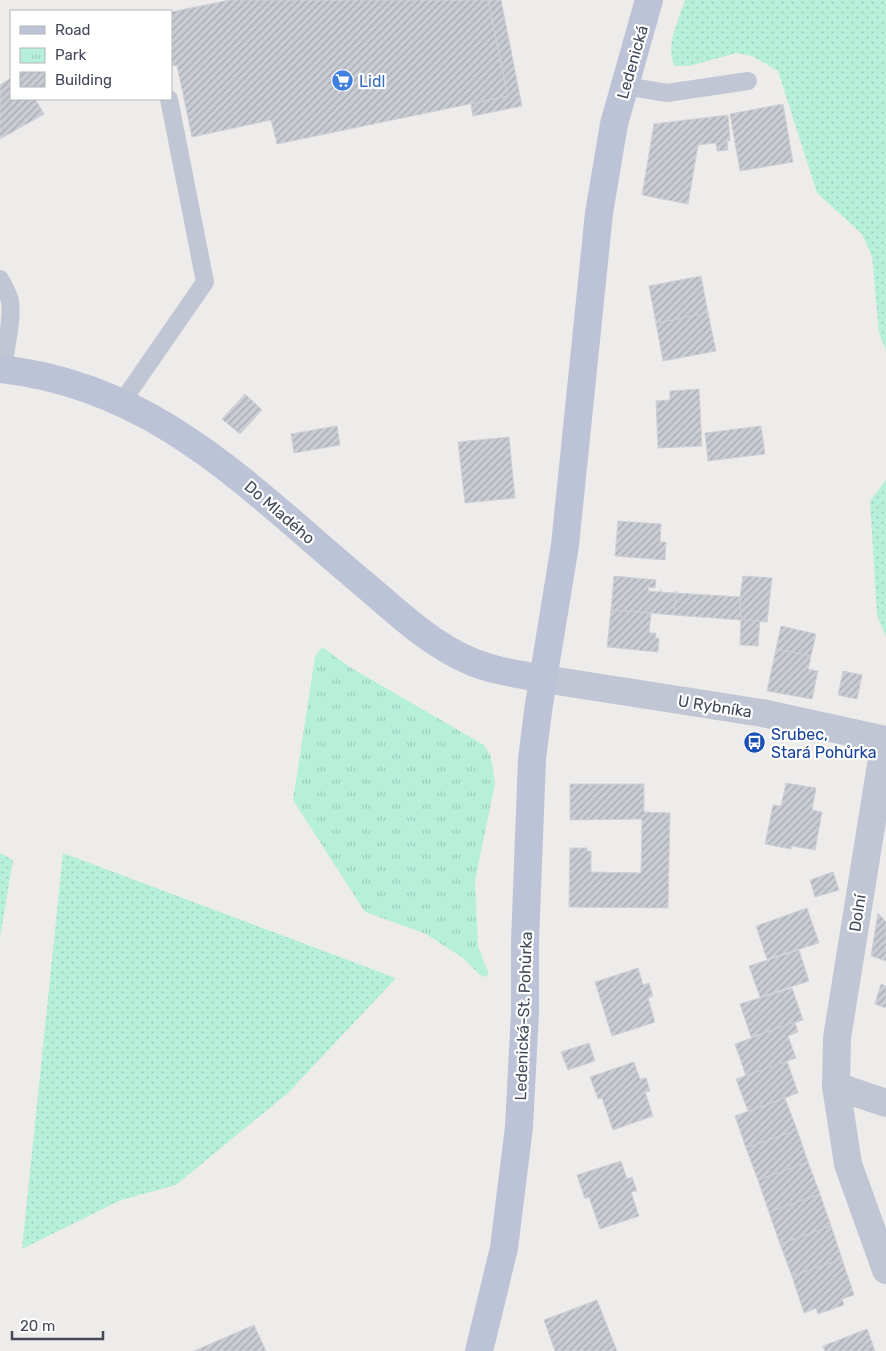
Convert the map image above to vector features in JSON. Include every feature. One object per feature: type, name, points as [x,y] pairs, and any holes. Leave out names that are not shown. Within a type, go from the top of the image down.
[{"type":"main road","name":"Ledenická","points":[[544,679],[565,545],[599,212],[614,124],[649,0]]},
{"type":"main road","name":"Do Mladého","points":[[1,369],[38,375],[73,384],[122,402],[176,431],[209,453],[240,478],[420,632],[455,654],[486,667],[544,679]]},
{"type":"main road","name":"Ledenická-St. Pohůrka","points":[[479,1351],[504,1248],[519,1127],[525,1012],[532,759],[544,679]]},
{"type":"street","name":"U Rybníka","points":[[544,679],[762,713],[886,740]]},
{"type":"street","name":"Dolní","points":[[886,740],[837,1038],[836,1086],[848,1164],[886,1270]]},
{"type":"street","points":[[836,1086],[886,1103]]},
{"type":"lane","points":[[625,86],[667,93],[748,81]]},
{"type":"lane","points":[[122,402],[205,282],[169,100]]},
{"type":"lane","name":"Do Mladého","points":[[0,279],[10,301],[10,314],[1,369]]},
{"type":"green space","points":[[685,0],[886,0],[886,350],[879,333],[872,256],[862,234],[817,193],[778,71],[752,56],[736,53],[689,66],[675,66],[671,50],[672,42],[676,24]]},
{"type":"green space","points":[[886,480],[886,637],[877,615],[870,501]]},
{"type":"green space","points":[[322,647],[348,666],[484,745],[491,757],[495,783],[475,881],[478,946],[489,975],[482,977],[463,958],[426,934],[365,912],[293,800],[315,657]]},
{"type":"green space","points":[[0,853],[13,860],[0,938]]},
{"type":"green space","points":[[63,853],[396,978],[288,1093],[176,1185],[121,1200],[22,1249]]},
{"type":"building","name":"Lidl","points":[[230,0],[488,0],[508,96],[277,144],[271,120],[192,137],[177,65],[172,66],[172,12]]},
{"type":"building","points":[[488,0],[501,0],[522,106],[473,116],[471,104],[508,96]]},
{"type":"building","points":[[10,79],[10,100],[36,100],[44,114],[0,139],[0,85]]},
{"type":"building","points":[[783,104],[793,162],[740,171],[730,114]]},
{"type":"building","points":[[728,115],[730,141],[727,141],[728,150],[717,151],[716,143],[698,145],[688,204],[642,195],[654,124]]},
{"type":"building","points":[[701,276],[708,313],[656,323],[649,286]]},
{"type":"building","points":[[708,313],[716,351],[663,361],[656,323]]},
{"type":"building","points":[[699,389],[702,446],[658,448],[656,401],[670,400],[670,391]]},
{"type":"building","points":[[245,394],[262,410],[240,434],[222,419]]},
{"type":"building","points":[[337,426],[340,445],[294,453],[291,434]]},
{"type":"building","points":[[761,426],[765,454],[708,461],[705,433]]},
{"type":"building","points":[[509,437],[515,498],[465,503],[458,442]]},
{"type":"building","points":[[618,521],[661,524],[660,542],[666,542],[665,560],[615,556]]},
{"type":"building","points":[[614,576],[656,580],[655,588],[649,587],[648,591],[660,592],[661,589],[661,592],[675,593],[676,591],[674,615],[611,610]]},
{"type":"building","points":[[743,576],[772,578],[767,622],[741,620],[740,597]]},
{"type":"building","points":[[676,593],[740,597],[741,620],[674,615]]},
{"type":"building","points":[[611,610],[651,613],[649,633],[656,633],[655,638],[659,638],[658,652],[607,647]]},
{"type":"building","points":[[741,620],[760,621],[758,646],[740,645]]},
{"type":"building","points":[[781,626],[816,634],[811,656],[776,649]]},
{"type":"building","points":[[776,649],[811,656],[808,669],[818,671],[812,699],[767,691]]},
{"type":"building","points":[[843,671],[862,675],[857,699],[838,695]]},
{"type":"building","points":[[786,783],[816,788],[812,810],[822,812],[815,850],[792,846],[791,849],[765,844],[773,805],[781,806]]},
{"type":"building","points":[[570,784],[644,784],[644,812],[670,813],[668,908],[569,907],[570,848],[587,848],[587,851],[591,851],[591,872],[641,873],[642,819],[570,820]]},
{"type":"building","points":[[833,872],[839,890],[815,897],[810,880]]},
{"type":"building","points":[[807,908],[819,943],[767,959],[756,926]]},
{"type":"building","points":[[878,913],[886,922],[886,961],[871,956]]},
{"type":"building","points":[[799,950],[809,981],[760,997],[749,966]]},
{"type":"building","points":[[638,968],[643,985],[649,983],[653,996],[648,998],[655,1022],[612,1036],[595,982]]},
{"type":"building","points":[[881,984],[886,986],[886,1008],[875,1004]]},
{"type":"building","points":[[792,988],[803,1020],[751,1037],[740,1004]]},
{"type":"building","points":[[795,1022],[798,1032],[788,1036],[796,1058],[746,1076],[735,1044]]},
{"type":"building","points":[[589,1043],[595,1061],[568,1070],[561,1052]]},
{"type":"building","points":[[787,1061],[798,1093],[748,1111],[736,1079]]},
{"type":"building","points":[[634,1062],[640,1079],[646,1078],[650,1091],[645,1092],[653,1116],[613,1130],[602,1098],[598,1099],[590,1077]]},
{"type":"building","points":[[785,1098],[797,1130],[746,1148],[735,1116]]},
{"type":"building","points":[[797,1130],[808,1162],[758,1180],[746,1148]]},
{"type":"building","points":[[621,1161],[627,1179],[632,1177],[637,1191],[631,1192],[639,1216],[600,1229],[589,1197],[585,1199],[577,1175]]},
{"type":"building","points":[[808,1162],[820,1194],[769,1212],[758,1180]]},
{"type":"building","points":[[820,1194],[831,1226],[780,1244],[769,1212]]},
{"type":"building","points":[[831,1226],[842,1259],[792,1276],[780,1244]]},
{"type":"building","points":[[842,1259],[854,1295],[842,1299],[844,1305],[818,1314],[816,1308],[804,1313],[792,1276]]},
{"type":"building","points":[[597,1300],[617,1351],[555,1351],[544,1320]]},
{"type":"building","points":[[254,1325],[266,1351],[194,1351]]},
{"type":"building","points":[[867,1329],[875,1351],[825,1351],[823,1346]]},
{"type":"place","name":"Lidl","points":[[343,81]]},
{"type":"place","name":"Srubec, Stará Pohůrka","points":[[755,743]]}]
